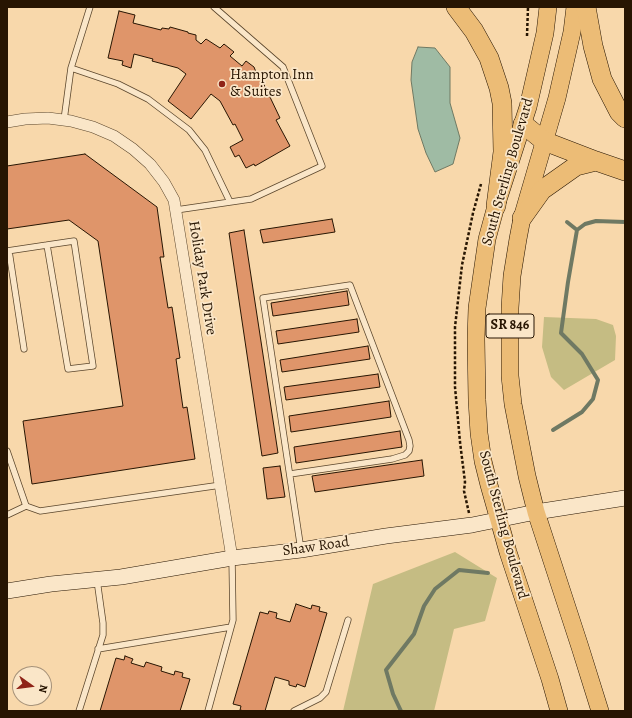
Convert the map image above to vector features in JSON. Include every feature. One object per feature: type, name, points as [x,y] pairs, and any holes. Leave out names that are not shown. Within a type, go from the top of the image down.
[{"type":"highway","points":[[456,7],[474,31],[489,58],[500,88],[503,152],[496,206]]},
{"type":"highway","points":[[586,7],[592,46],[602,79],[619,112],[625,118]]},
{"type":"highway","points":[[523,124],[544,141],[625,171]]},
{"type":"highway","points":[[522,218],[542,190],[576,166],[596,161]]},
{"type":"main road","name":"South Sterling Boulevard","points":[[548,7],[545,33],[529,103],[496,206],[488,239],[477,308],[476,339],[477,400],[479,433],[483,461],[498,519],[559,711]]},
{"type":"main road","name":"South Sterling Boulevard","points":[[575,7],[571,39],[557,98],[522,218],[512,276],[510,308],[510,376],[527,476],[536,512],[600,711]]},
{"type":"main road","name":"Shaw Road","points":[[7,591],[51,584],[97,580],[232,558],[301,550],[386,536],[472,525],[536,512],[625,498]]},
{"type":"street","name":"Holiday Park Drive","points":[[7,122],[24,119],[48,118],[64,120],[93,127],[114,136],[133,149],[150,164],[164,182],[174,200],[232,558]]},
{"type":"lane","points":[[64,120],[71,68],[90,7]]},
{"type":"lane","points":[[176,210],[251,199],[322,166],[283,67],[214,7]]},
{"type":"lane","points":[[71,68],[118,84],[148,99],[189,130],[205,150],[230,202]]},
{"type":"lane","points":[[24,349],[8,251],[47,245],[74,241],[93,366],[68,370],[47,245]]},
{"type":"lane","points":[[290,474],[392,459],[405,455],[409,451],[409,440],[350,285],[263,298],[301,550]]},
{"type":"lane","points":[[7,451],[26,506]]},
{"type":"lane","points":[[7,515],[26,506],[40,511],[221,485]]},
{"type":"lane","points":[[208,711],[234,613],[232,558]]},
{"type":"lane","points":[[79,711],[103,635],[104,623],[97,580]]},
{"type":"lane","points":[[294,711],[320,698],[326,692],[348,620]]},
{"type":"lane","points":[[98,649],[231,627]]},
{"type":"shaded area","points":[[418,47],[435,48],[450,67],[450,103],[460,138],[453,164],[435,172],[426,153],[418,129],[411,80],[412,62]]},
{"type":"shaded area","points":[[544,317],[596,319],[613,325],[616,336],[615,360],[564,390],[551,377],[542,347]]},
{"type":"shaded area","points":[[455,552],[497,578],[485,621],[454,629],[434,711],[343,711],[373,584]]},
{"type":"building","name":"Hampton Inn & Suites","points":[[119,11],[135,15],[133,23],[161,30],[162,28],[169,29],[170,27],[188,32],[196,35],[196,40],[201,44],[206,39],[220,48],[224,44],[234,52],[230,56],[242,66],[246,61],[254,67],[256,72],[258,72],[280,118],[276,120],[290,146],[255,166],[254,164],[246,168],[239,155],[235,157],[230,147],[243,140],[235,124],[233,125],[220,101],[211,94],[191,119],[168,101],[186,74],[178,68],[152,61],[153,59],[134,54],[131,68],[122,65],[123,61],[108,58]]},
{"type":"building","points":[[85,154],[157,207],[164,257],[160,257],[168,308],[172,307],[180,358],[176,359],[183,408],[187,407],[195,459],[32,484],[23,421],[123,406],[98,241],[69,220],[7,229],[7,166]]},
{"type":"building","points":[[332,219],[335,232],[263,243],[260,230]]},
{"type":"building","points":[[244,230],[278,453],[262,456],[229,233]]},
{"type":"building","points":[[347,291],[349,305],[273,316],[271,303]]},
{"type":"building","points":[[357,319],[359,332],[278,344],[276,331]]},
{"type":"building","points":[[368,346],[370,359],[282,372],[280,360]]},
{"type":"building","points":[[378,374],[380,387],[286,400],[284,387]]},
{"type":"building","points":[[389,401],[391,417],[291,432],[289,416]]},
{"type":"building","points":[[400,431],[402,447],[296,463],[294,447]]},
{"type":"building","points":[[422,460],[424,476],[315,492],[312,476]]},
{"type":"building","points":[[280,466],[285,497],[267,499],[263,468]]},
{"type":"building","points":[[296,604],[311,609],[312,605],[320,607],[319,611],[327,613],[305,687],[297,684],[296,687],[289,685],[289,681],[275,677],[265,711],[240,710],[241,706],[233,704],[260,612],[268,614],[269,611],[277,613],[276,618],[290,622]]},
{"type":"building","points":[[125,656],[133,659],[131,663],[144,667],[146,662],[162,667],[161,671],[174,675],[175,671],[183,673],[182,677],[190,679],[180,711],[100,711],[116,658],[124,660]]},
{"type":"waterway","points":[[553,430],[582,412],[593,399],[598,380],[582,354],[561,333],[577,230],[585,224],[596,221],[625,222]]},
{"type":"waterway","points":[[567,222],[577,230]]},
{"type":"waterway","points":[[401,711],[393,694],[386,670],[414,634],[424,606],[435,589],[459,570],[488,573]]},
{"type":"place","name":"Hampton Inn & Suites","points":[[222,84]]}]
